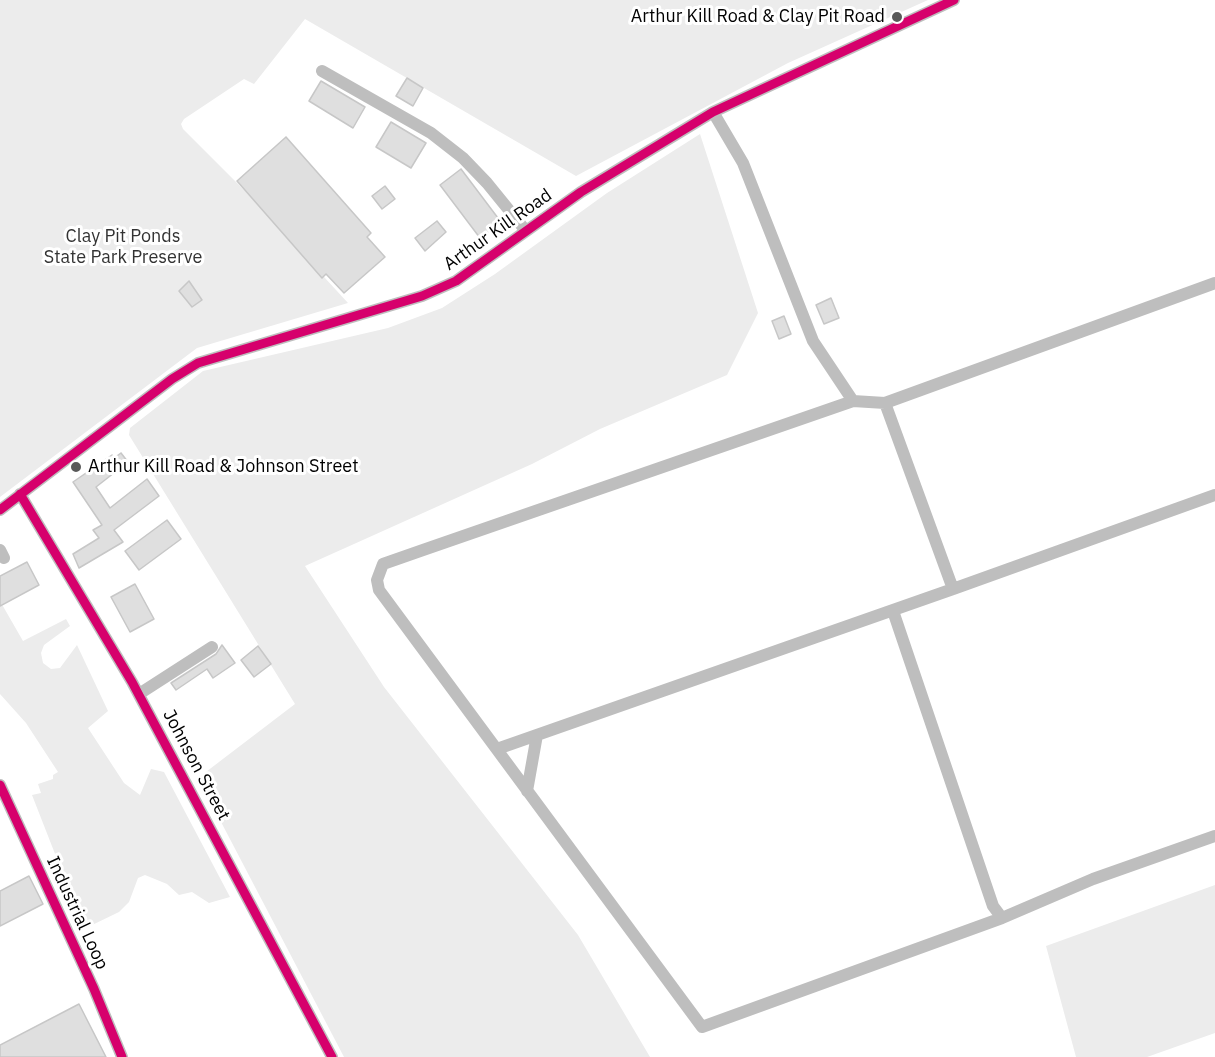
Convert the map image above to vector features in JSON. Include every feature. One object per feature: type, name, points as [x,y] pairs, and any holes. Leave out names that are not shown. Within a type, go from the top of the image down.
[{"type":"street","name":"Arthur Kill Road","points":[[0,510],[172,379],[198,363],[227,352],[422,296],[456,281],[580,192],[713,112],[954,0]]},
{"type":"street","points":[[322,71],[400,114],[439,140],[487,183],[526,231]]},
{"type":"street","points":[[713,112],[743,163],[813,341],[853,400]]},
{"type":"street","points":[[1215,283],[885,403],[853,400],[383,564],[377,580],[379,590],[628,931],[702,1027],[1002,918],[1093,879],[1215,836]]},
{"type":"street","points":[[885,403],[953,589]]},
{"type":"street","name":"Johnson Street","points":[[20,494],[139,694],[332,1057]]},
{"type":"street","points":[[497,749],[893,611],[1215,495]]},
{"type":"street","points":[[893,611],[993,906],[1002,918]]},
{"type":"street","points":[[139,694],[212,647]]},
{"type":"street","points":[[527,791],[537,735]]},
{"type":"street","name":"Industrial Loop","points":[[0,785],[94,989],[122,1057]]},
{"type":"green space","name":"Clay Pit Ponds State Park Preserve","points":[[0,0],[928,0],[788,63],[576,176],[305,19],[254,84],[244,79],[184,119],[181,124],[183,129],[245,191],[348,303],[197,348],[0,497]]},
{"type":"green space","points":[[700,134],[758,313],[727,375],[600,429],[532,464],[305,566],[384,687],[578,935],[650,1057],[344,1057],[198,778],[295,704],[129,435],[130,428],[203,371],[388,328],[442,308],[495,274],[607,193]]},
{"type":"green space","points":[[0,601],[23,641],[66,619],[70,626],[44,645],[41,653],[43,663],[51,669],[60,668],[77,645],[108,711],[88,728],[124,783],[140,795],[151,769],[164,772],[230,897],[209,903],[192,892],[179,895],[167,884],[145,875],[138,878],[129,902],[119,912],[88,927],[75,905],[32,795],[41,793],[38,784],[53,779],[53,775],[58,772],[26,723],[0,694]]},
{"type":"green space","points":[[1215,885],[1215,1033],[1147,1057],[1076,1057],[1046,946]]},
{"type":"building","points":[[407,78],[423,88],[413,106],[396,96]]},
{"type":"building","points":[[321,81],[365,107],[353,128],[309,101]]},
{"type":"building","points":[[391,122],[426,143],[411,168],[376,147]]},
{"type":"building","points":[[286,137],[371,233],[367,237],[385,257],[344,293],[326,274],[322,278],[237,181]]},
{"type":"building","points":[[461,169],[501,222],[480,238],[440,185]]},
{"type":"building","points":[[385,186],[395,199],[382,209],[372,196]]},
{"type":"building","points":[[437,221],[446,232],[425,251],[415,238]]},
{"type":"building","points":[[189,281],[202,300],[192,307],[179,291]]},
{"type":"building","points":[[831,298],[839,318],[824,324],[816,305]]},
{"type":"building","points":[[784,316],[791,334],[779,339],[772,321]]},
{"type":"building","points":[[121,453],[128,462],[96,487],[110,508],[147,479],[159,496],[114,530],[123,542],[79,568],[73,554],[99,538],[93,530],[102,525],[73,482],[112,455],[114,458]]},
{"type":"building","points":[[167,520],[181,539],[139,570],[125,551]]},
{"type":"building","points":[[27,562],[39,585],[0,606],[0,576]]},
{"type":"building","points":[[135,584],[154,619],[130,632],[111,597]]},
{"type":"building","points":[[222,645],[235,663],[213,678],[207,669],[176,690],[171,683],[216,654]]},
{"type":"building","points":[[258,646],[271,664],[254,677],[241,660]]},
{"type":"building","points":[[29,876],[43,904],[0,926],[0,891]]},
{"type":"building","points":[[79,1004],[106,1057],[0,1057],[0,1045]]},
{"type":"cycle path","points":[[0,510],[172,379],[198,363],[422,296],[456,281],[581,192],[713,112],[954,0]]},
{"type":"cycle path","points":[[20,494],[132,682],[332,1057]]},
{"type":"cycle path","points":[[0,785],[94,989],[122,1057]]},
{"type":"place","name":"Arthur Kill Road & Clay Pit Road","points":[[897,17]]},
{"type":"place","name":"Arthur Kill Road & Johnson Street","points":[[76,467]]}]
